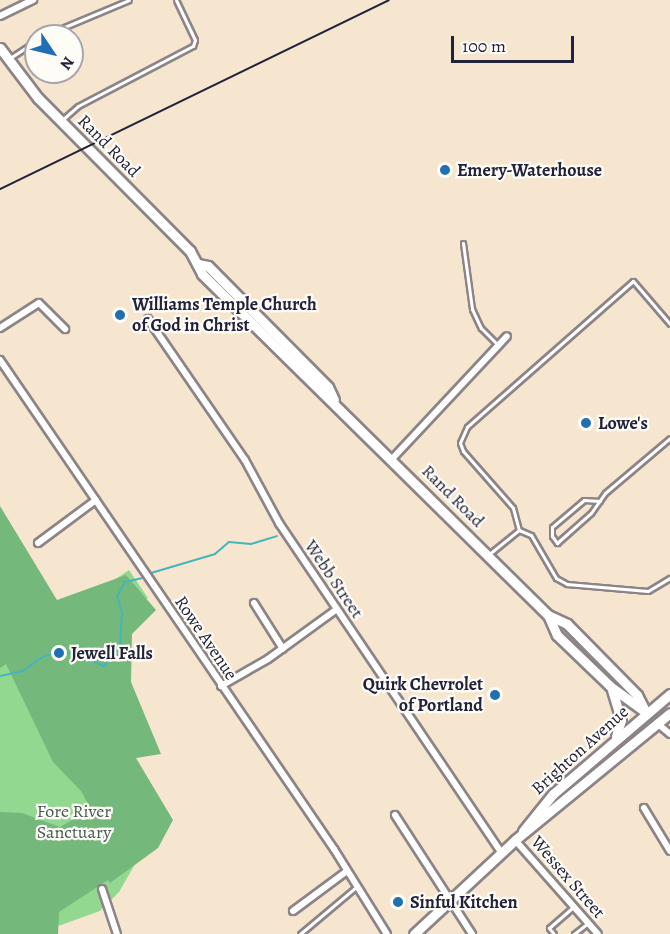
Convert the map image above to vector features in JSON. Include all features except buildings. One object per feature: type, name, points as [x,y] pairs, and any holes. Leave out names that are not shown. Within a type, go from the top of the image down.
[{"type":"main road","name":"Rand Road","points":[[0,48],[61,121],[198,264],[208,266],[328,387],[334,400],[548,615],[567,624],[637,695],[646,713]]},
{"type":"main road","name":"Rand Road","points":[[548,615],[557,635],[611,687],[657,723]]},
{"type":"main road","points":[[611,687],[621,720],[615,739]]},
{"type":"main road","name":"Brighton Avenue","points":[[517,838],[553,794],[670,694]]},
{"type":"main road","name":"Brighton Avenue","points":[[414,934],[517,838],[670,713]]},
{"type":"street","points":[[0,16],[33,0]]},
{"type":"street","points":[[0,328],[39,303],[65,329]]},
{"type":"street","name":"Webb Street","points":[[148,319],[245,460],[279,523],[501,852]]},
{"type":"street","points":[[392,459],[507,336]]},
{"type":"street","name":"Rowe Avenue","points":[[0,360],[387,934]]},
{"type":"street","points":[[38,543],[96,500]]},
{"type":"street","points":[[254,603],[283,649]]},
{"type":"street","points":[[221,686],[283,649],[337,609]]},
{"type":"street","points":[[657,723],[670,734]]},
{"type":"street","points":[[644,808],[670,851]]},
{"type":"street","points":[[395,815],[472,934]]},
{"type":"street","name":"Wessex Street","points":[[517,838],[598,934]]},
{"type":"street","points":[[293,911],[347,872]]},
{"type":"street","points":[[102,889],[117,934]]},
{"type":"lane","points":[[72,24],[129,0]]},
{"type":"lane","points":[[61,121],[78,106],[193,46],[195,40],[176,0]]},
{"type":"lane","points":[[8,60],[24,49]]},
{"type":"lane","points":[[463,243],[472,309],[481,328],[499,345]]},
{"type":"lane","points":[[519,530],[513,508],[463,452],[460,443],[467,427],[633,281],[670,324]]},
{"type":"lane","points":[[600,501],[584,500],[552,527],[552,536],[557,543],[670,438]]},
{"type":"lane","points":[[488,555],[519,530]]},
{"type":"lane","points":[[519,530],[531,535],[548,567],[567,584],[648,591],[670,578]]},
{"type":"lane","points":[[300,934],[356,886]]},
{"type":"lane","points":[[554,934],[549,928],[573,907]]},
{"type":"lane","points":[[574,934],[588,923]]},
{"type":"lane","points":[[304,930],[308,934]]},
{"type":"green space","name":"Fore River Sanctuary","points":[[0,506],[57,600],[126,575],[156,610],[132,634],[131,682],[161,754],[136,758],[173,820],[158,848],[110,883],[108,880],[59,912],[58,934],[0,934],[0,812],[22,813],[60,827],[91,809],[81,791],[53,762],[6,664],[0,668]]},
{"type":"green space","name":"Fore River Sanctuary","points":[[0,540],[55,620],[129,570],[148,598],[120,617],[132,635],[90,664],[161,819],[119,892],[100,911],[36,934],[0,934]]},
{"type":"waterway","points":[[151,573],[215,554],[229,542],[251,544],[277,536]]},
{"type":"waterway","points":[[0,676],[23,671],[44,656],[59,653],[73,653],[104,666],[120,647],[122,612],[117,597],[125,582],[142,578]]},
{"type":"railway","points":[[0,189],[389,0]]},
{"type":"place","name":"Emery-Waterhouse","points":[[445,170]]},
{"type":"place","name":"Williams Temple Church of God in Christ","points":[[120,315]]},
{"type":"place","name":"Lowe's","points":[[586,423]]},
{"type":"place","name":"Jewell Falls","points":[[59,653]]},
{"type":"place","name":"Quirk Chevrolet of Portland","points":[[495,695]]},
{"type":"place","name":"Sinful Kitchen","points":[[398,902]]}]
